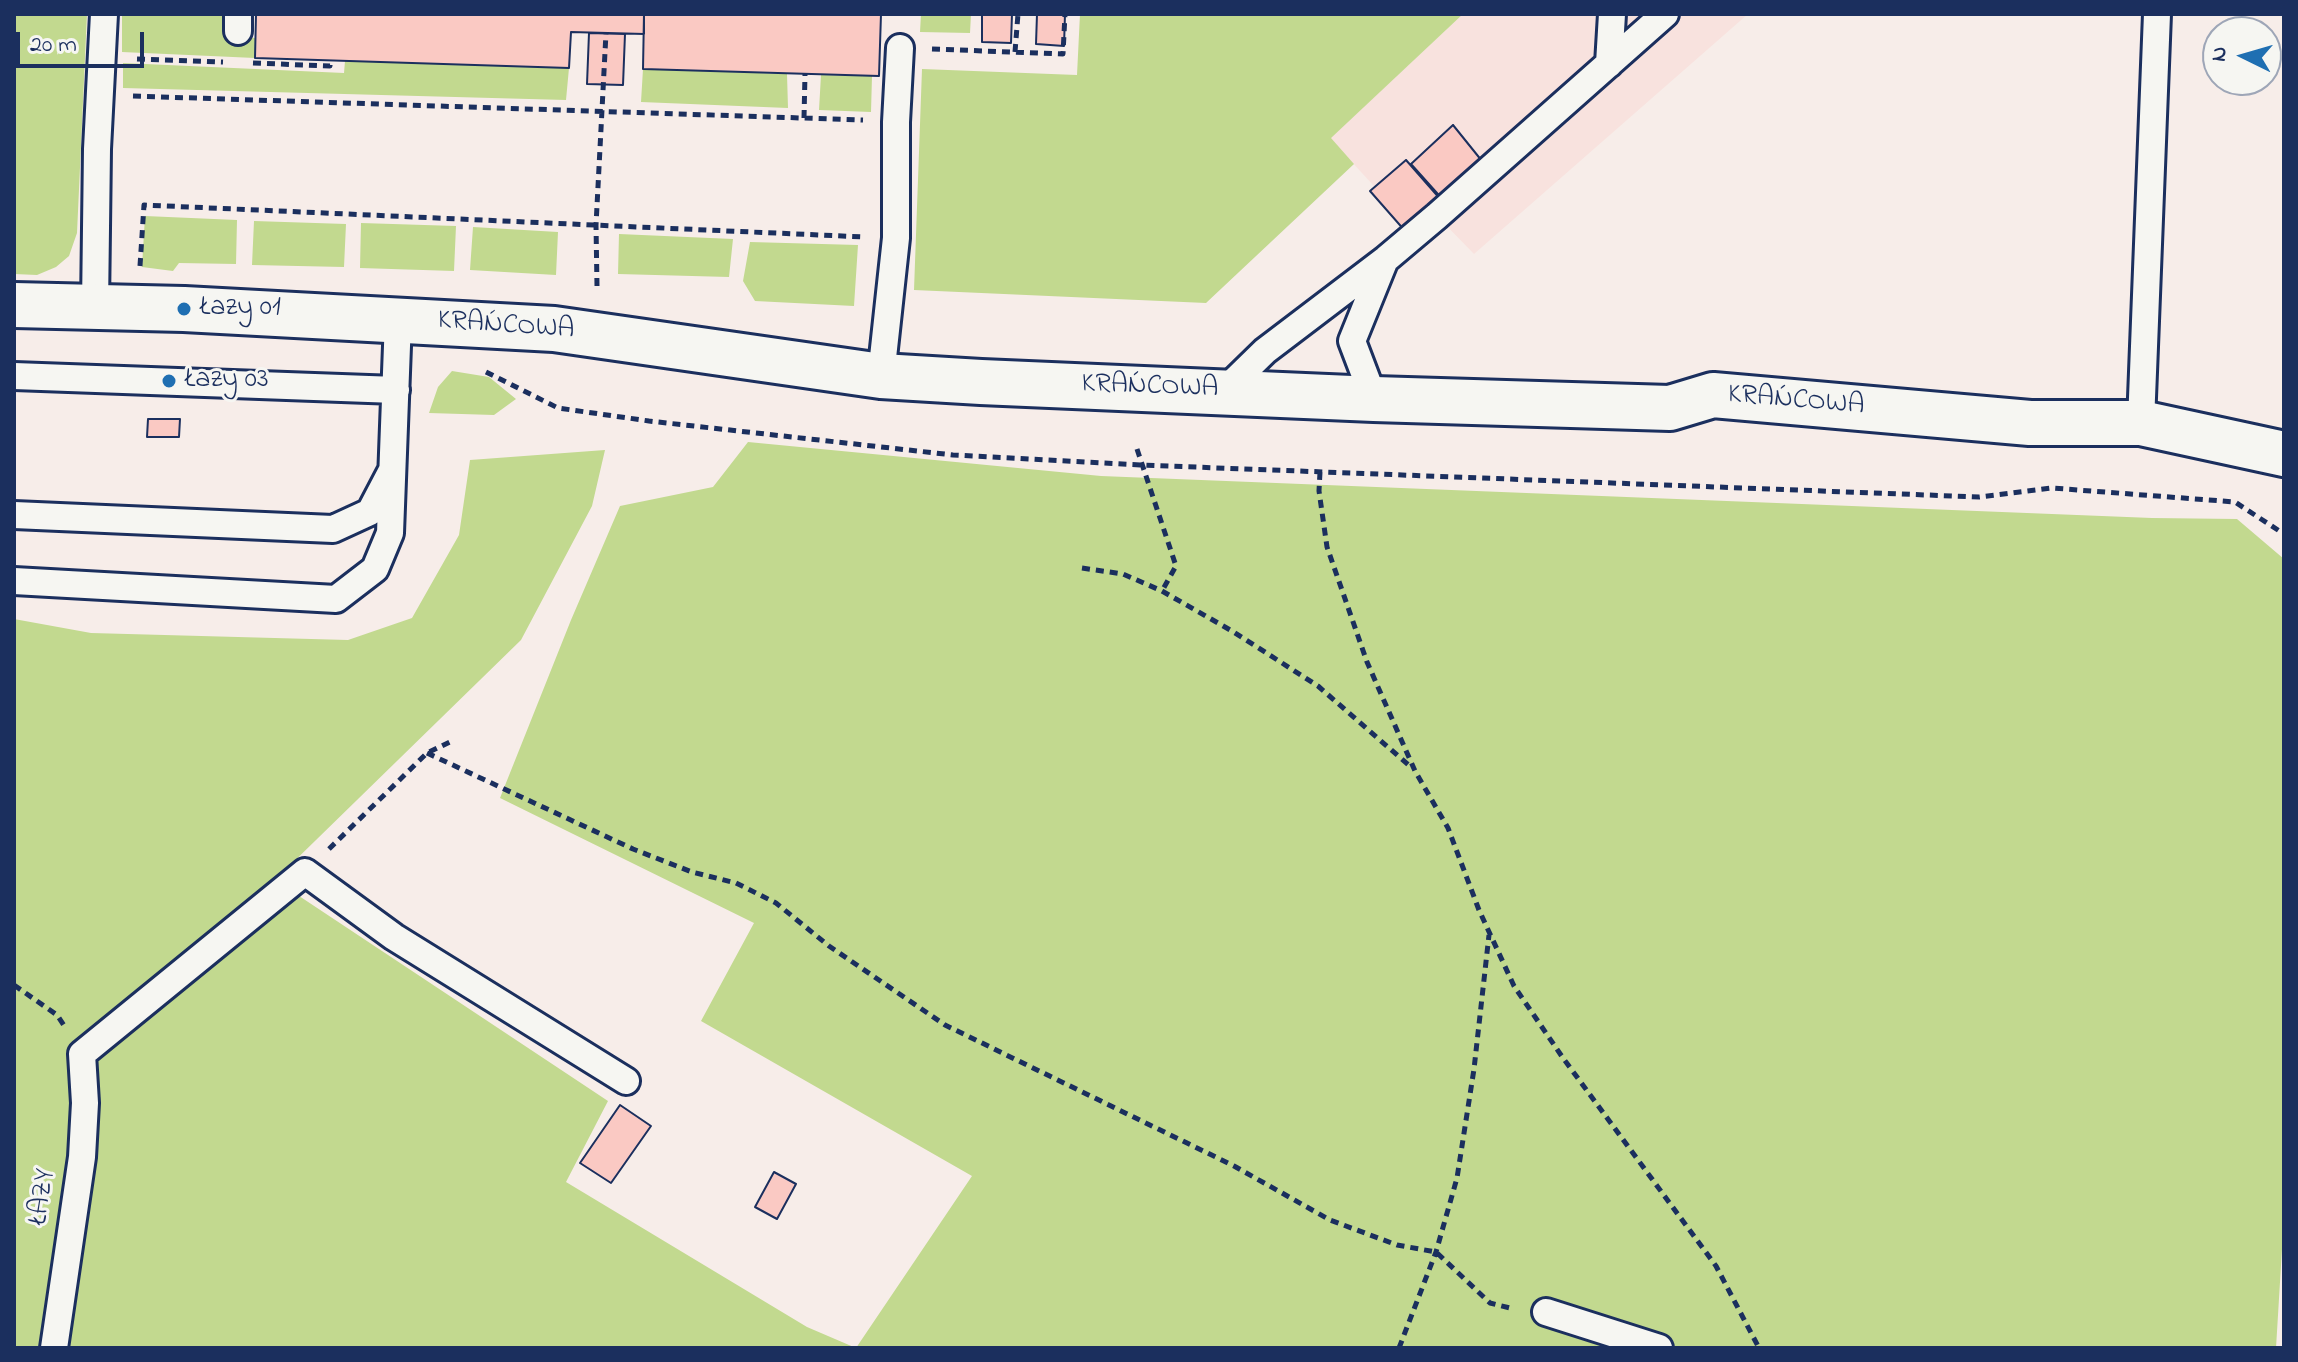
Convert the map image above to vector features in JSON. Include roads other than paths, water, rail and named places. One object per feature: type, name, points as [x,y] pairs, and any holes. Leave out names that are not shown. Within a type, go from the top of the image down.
[{"type":"street","name":"KRAŃCOWA","points":[[14,305],[398,319],[554,329],[881,376],[1374,399],[1670,408],[1713,395],[2030,423],[2141,423],[2284,454]]},
{"type":"lane","points":[[95,307],[104,14]]},
{"type":"lane","points":[[1609,64],[1612,14]]},
{"type":"lane","points":[[1224,391],[1265,351],[1386,259],[1665,14]]},
{"type":"lane","points":[[2141,423],[2157,14]]},
{"type":"lane","points":[[881,376],[896,238],[896,122],[900,48]]},
{"type":"lane","points":[[1374,399],[1352,341],[1386,259]]},
{"type":"lane","points":[[14,581],[336,599],[375,569],[390,533],[398,319]]},
{"type":"lane","points":[[14,376],[396,390]]},
{"type":"lane","points":[[14,515],[333,529],[370,512],[394,465]]},
{"type":"lane","name":"ŁAZY","points":[[54,1348],[82,1157],[85,1103],[82,1054],[305,872],[394,937],[626,1081]]},
{"type":"lane","points":[[1546,1312],[1580,1320],[1659,1348]]},
{"type":"place","name":"Łazy 01","points":[[184,309]]},
{"type":"place","name":"Łazy 03","points":[[169,381]]}]
